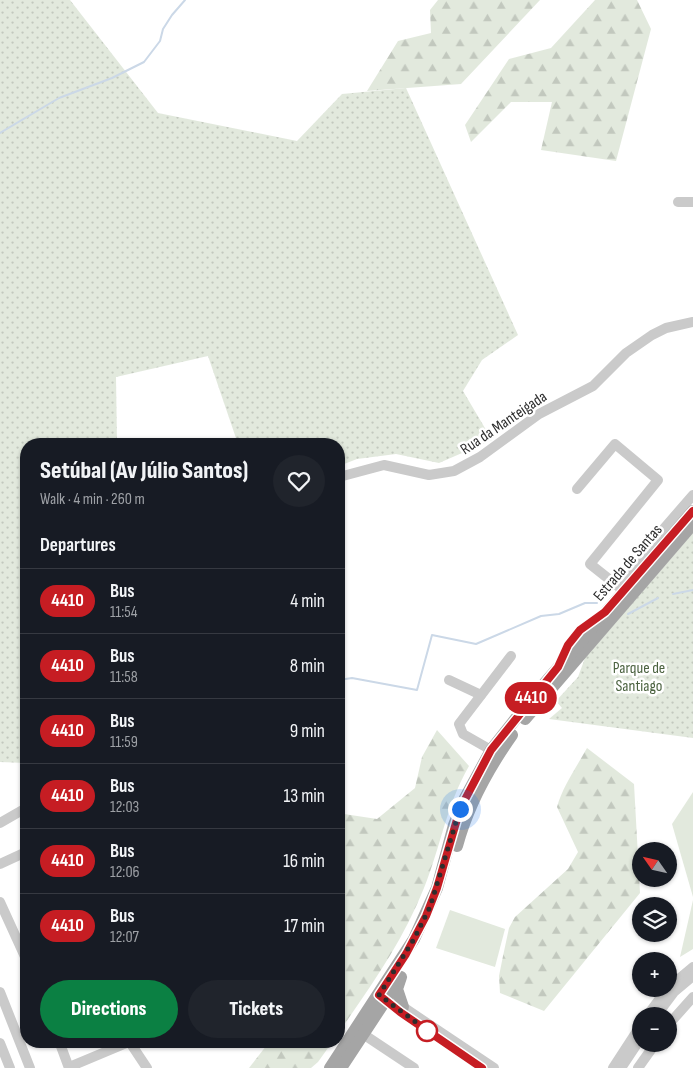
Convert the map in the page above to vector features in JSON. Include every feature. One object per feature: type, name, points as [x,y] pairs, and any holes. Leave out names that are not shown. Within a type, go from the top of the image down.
[{"type":"main road","name":"Estrada de Santas","points":[[382,997],[426,916],[437,888],[460,809],[491,750],[620,588],[693,511]]},
{"type":"main road","name":"Estrada de Santas","points":[[382,997],[401,977],[435,917],[463,826],[477,793],[494,761],[526,718],[693,524]]},
{"type":"main road","points":[[373,1019],[384,1012],[401,1010],[397,989],[401,977]]},
{"type":"main road","points":[[345,1066],[373,1019],[382,997]]},
{"type":"main road","points":[[345,1048],[382,997]]},
{"type":"main road","points":[[330,1068],[345,1048]]},
{"type":"street","points":[[678,202],[693,202]]},
{"type":"street","name":"Rua da Manteigada","points":[[345,475],[384,465],[429,475],[454,471],[480,457],[539,414],[593,386],[626,353],[652,335],[666,328],[693,322]]},
{"type":"street","points":[[577,489],[615,444],[658,480],[590,564],[620,588],[693,494]]},
{"type":"street","points":[[491,750],[463,734],[459,727],[461,721],[511,656]]},
{"type":"street","points":[[449,680],[481,695]]},
{"type":"street","points":[[0,823],[20,811]]},
{"type":"street","points":[[0,864],[20,855]]},
{"type":"street","points":[[0,902],[20,946]]},
{"type":"street","points":[[677,980],[693,967]]},
{"type":"street","points":[[663,1007],[674,992],[693,976]]},
{"type":"street","points":[[0,992],[20,1043]]},
{"type":"street","points":[[382,997],[482,1068]]},
{"type":"street","points":[[677,1015],[693,997]]},
{"type":"street","points":[[401,1010],[494,1068]]},
{"type":"street","points":[[363,1034],[414,1068]]},
{"type":"street","points":[[613,1068],[632,1039]]},
{"type":"street","points":[[0,1042],[10,1068]]},
{"type":"street","points":[[22,1048],[30,1068]]},
{"type":"street","points":[[62,1048],[69,1067],[113,1048]]},
{"type":"street","points":[[134,1048],[147,1068]]},
{"type":"street","points":[[621,1068],[632,1052]]},
{"type":"street","points":[[638,1068],[649,1052]]},
{"type":"green space","points":[[0,0],[70,0],[158,113],[297,141],[342,94],[406,88],[518,335],[482,360],[463,391],[492,440],[439,463],[396,454],[357,459],[345,464],[345,438],[236,438],[208,356],[116,377],[117,438],[20,438],[20,763],[0,762]]},
{"type":"green space","points":[[438,0],[540,0],[461,84],[367,91],[398,41],[431,33],[430,10]]},
{"type":"green space","points":[[595,0],[637,0],[651,29],[616,161],[541,150],[552,102],[511,102],[471,142],[465,125],[509,59],[551,48]]},
{"type":"green space","name":"Parque de Santiago","points":[[693,533],[693,738],[549,719],[562,708],[556,701],[578,677],[585,658]]},
{"type":"green space","points":[[437,730],[469,766],[449,811],[430,872],[416,908],[386,963],[345,1024],[345,814],[377,819],[415,788],[422,757]]},
{"type":"green space","points":[[587,748],[634,784],[637,842],[632,842],[632,888],[640,888],[640,893],[637,897],[632,897],[632,903],[544,1011],[500,993],[499,976],[509,928],[515,917],[568,869],[578,852],[557,807],[566,784]]},
{"type":"green space","points":[[693,792],[693,897],[678,842],[672,824]]},
{"type":"green space","points":[[693,900],[693,949],[680,957]]},
{"type":"green space","points":[[450,910],[505,929],[495,967],[436,948]]},
{"type":"green space","points":[[265,1048],[328,1048],[311,1068],[249,1068]]},
{"type":"waterway","points":[[0,133],[59,98],[112,78],[144,62],[160,41],[163,29],[172,15],[185,0]]},
{"type":"waterway","points":[[673,594],[693,590]]},
{"type":"waterway","points":[[628,614],[658,598]]},
{"type":"waterway","points":[[345,679],[352,678],[417,690],[432,635],[476,644],[541,616],[559,614],[585,603],[597,603]]},
{"type":"bus line","name":"4410","points":[[482,1068],[400,1012],[379,995],[406,954],[426,916],[437,888],[460,809],[472,782],[491,750],[558,667],[568,645],[580,630],[605,612],[693,511]]},
{"type":"route","points":[[427,1031],[432,1034],[379,995],[414,939],[430,907],[460,809]]}]
